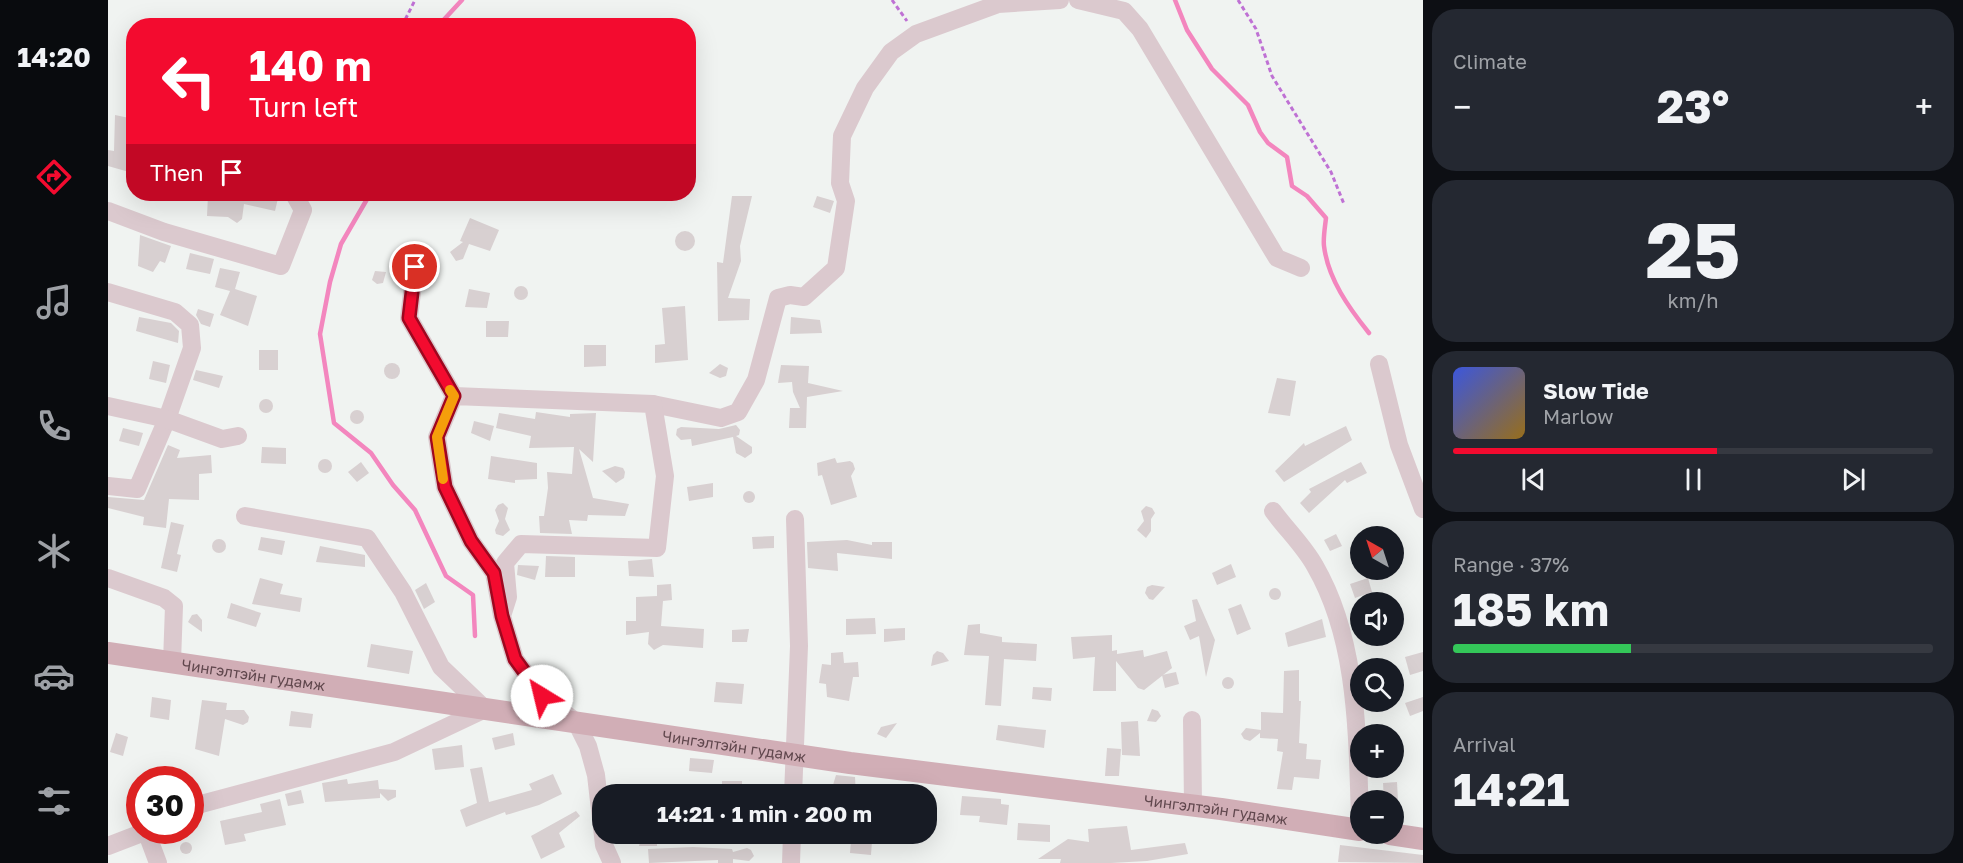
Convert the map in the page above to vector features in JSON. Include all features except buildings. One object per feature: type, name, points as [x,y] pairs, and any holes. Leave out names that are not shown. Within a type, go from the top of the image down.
[{"type":"main road","name":"Чингэлтэйн гудамж","points":[[108,653],[850,763],[1193,806],[1350,829]]},
{"type":"main road","points":[[1404,836],[1423,839]]},
{"type":"street","points":[[454,396],[653,404],[721,418],[738,412],[756,380],[778,298],[790,295],[804,297],[836,268],[846,201],[840,183],[842,136],[865,88],[891,52],[916,34],[998,4],[1060,0]]},
{"type":"street","points":[[1078,0],[1124,11],[1140,29],[1277,258],[1301,268]]},
{"type":"street","points":[[108,211],[164,232],[281,266],[303,210],[298,201]]},
{"type":"street","points":[[415,267],[409,318],[454,396]]},
{"type":"street","points":[[108,292],[175,312],[190,325],[192,348],[167,419],[137,489],[108,486]]},
{"type":"street","points":[[1379,364],[1399,445],[1423,509]]},
{"type":"street","points":[[454,396],[437,437],[445,487],[471,541],[494,573],[502,616],[515,659],[542,696],[576,722],[588,746],[596,775],[604,845],[612,863]]},
{"type":"street","points":[[502,616],[508,597],[505,563],[521,544],[657,548],[665,476],[653,404]]},
{"type":"street","points":[[108,406],[167,419],[222,439],[238,436]]},
{"type":"street","points":[[1273,511],[1315,565],[1340,623],[1356,723],[1359,790]]},
{"type":"street","points":[[204,803],[394,752],[485,709],[441,667],[403,592],[367,538],[245,516]]},
{"type":"street","points":[[793,784],[798,646],[795,519]]},
{"type":"street","points":[[108,578],[164,598],[174,606],[172,662]]},
{"type":"street","points":[[1192,720],[1193,806]]},
{"type":"street","points":[[108,846],[126,839]]},
{"type":"street","points":[[151,844],[158,863]]},
{"type":"street","points":[[791,863],[792,844]]},
{"type":"path","points":[[406,18],[415,0]]},
{"type":"path","points":[[892,0],[916,34]]},
{"type":"path","points":[[1238,0],[1256,29],[1267,54],[1272,76],[1331,172],[1344,204]]},
{"type":"waterway","points":[[445,18],[462,0]]},
{"type":"waterway","points":[[1175,0],[1187,30],[1212,69],[1248,105],[1260,132],[1268,143],[1287,157],[1292,186],[1307,196],[1326,218],[1324,243],[1330,270],[1347,303],[1369,333]]},
{"type":"waterway","points":[[366,201],[341,244],[330,282],[320,334],[334,423],[371,453],[393,485],[415,510],[446,576],[473,595],[475,636]]},
{"type":"slow traffic","points":[[443,479],[437,437],[454,396],[450,390]]},
{"type":"route","points":[[415,267],[409,318],[454,396],[437,437],[445,487],[471,541],[494,573],[502,616],[515,659],[542,696]]}]
